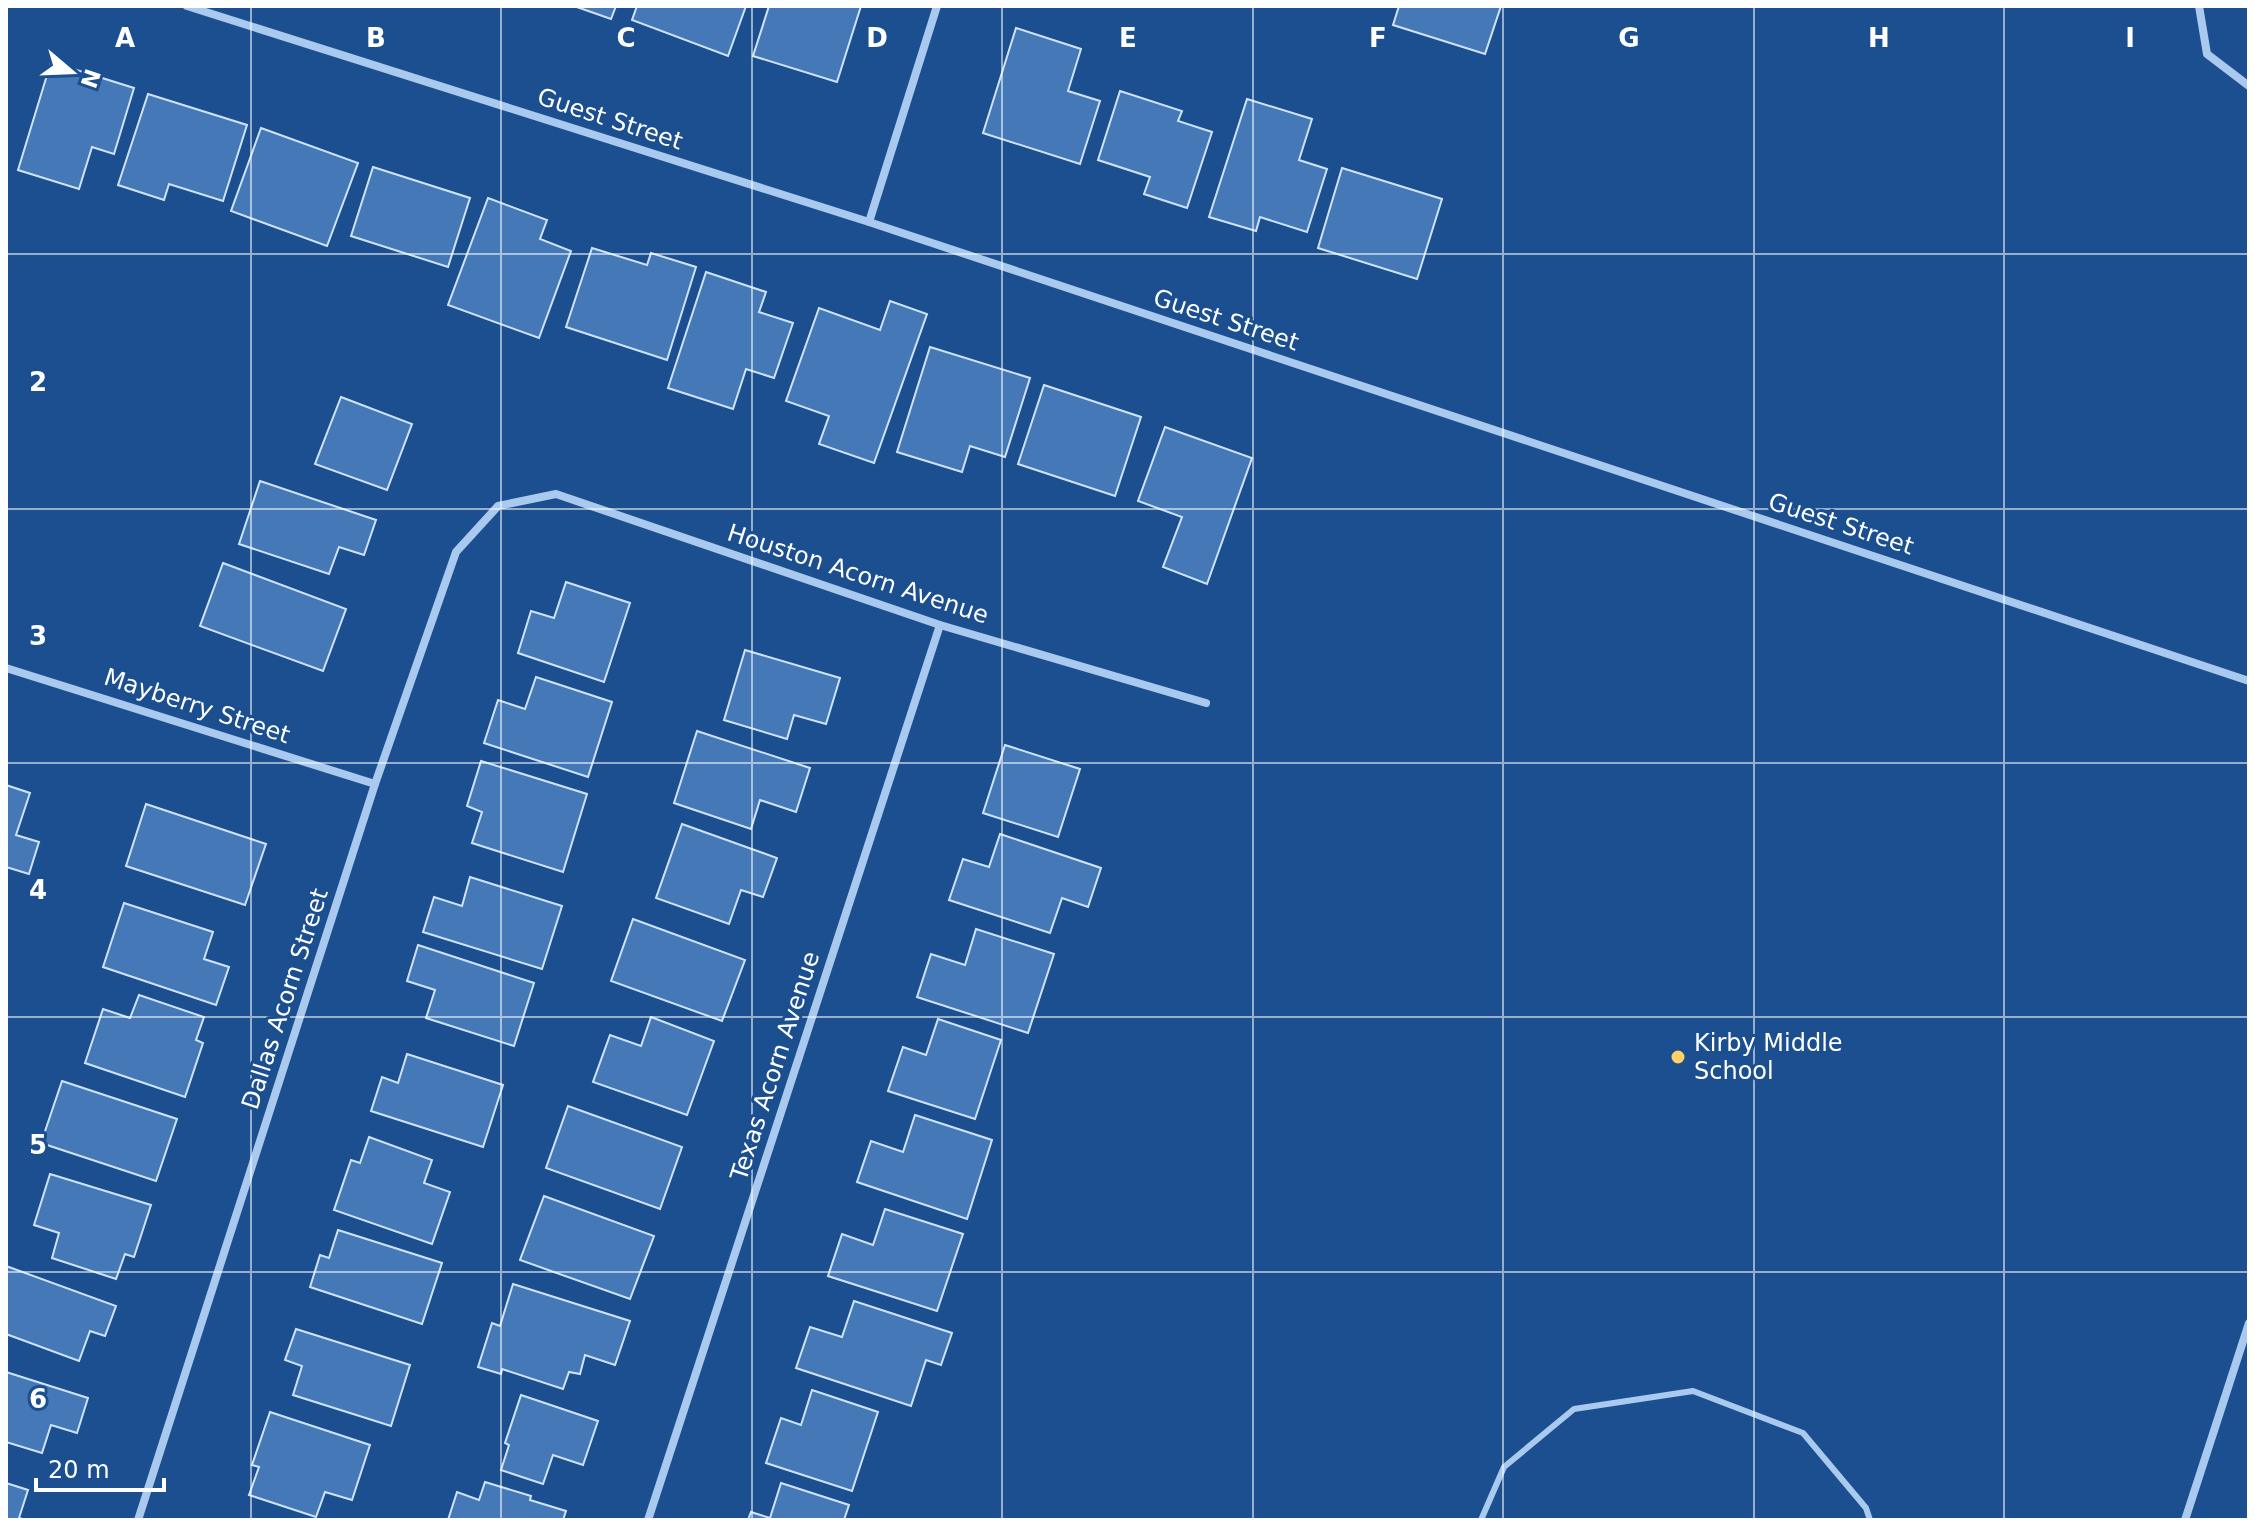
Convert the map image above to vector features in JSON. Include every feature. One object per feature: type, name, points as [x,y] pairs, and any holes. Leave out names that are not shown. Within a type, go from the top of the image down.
[{"type":"street","name":"Guest Street","points":[[187,6],[869,222],[2249,681]]},
{"type":"street","points":[[869,222],[937,6]]},
{"type":"street","points":[[2199,6],[2207,54],[2249,86]]},
{"type":"street","name":"Houston Acorn Avenue","points":[[498,506],[556,494],[940,625],[1206,703]]},
{"type":"street","name":"Dallas Acorn Street","points":[[138,1520],[375,784],[456,552],[498,506]]},
{"type":"street","name":"Texas Acorn Avenue","points":[[648,1520],[940,625]]},
{"type":"street","name":"Mayberry Street","points":[[6,668],[375,784]]},
{"type":"street","points":[[2185,1520],[2249,1323]]},
{"type":"lane","points":[[1481,1520],[1504,1467],[1574,1409],[1693,1391],[1803,1433],[1866,1508],[1870,1520]]},
{"type":"building","points":[[574,6],[616,6],[611,19]]},
{"type":"building","points":[[637,6],[746,6],[728,56],[632,20]]},
{"type":"building","points":[[769,6],[861,6],[837,82],[753,56]]},
{"type":"building","points":[[1399,6],[1501,6],[1485,54],[1393,25]]},
{"type":"building","points":[[1016,28],[1081,49],[1068,91],[1100,101],[1080,164],[983,133]]},
{"type":"building","points":[[51,62],[134,88],[114,154],[92,147],[79,189],[18,170]]},
{"type":"building","points":[[1120,91],[1182,111],[1178,121],[1212,132],[1187,208],[1144,194],[1150,177],[1098,160]]},
{"type":"building","points":[[148,94],[247,125],[223,201],[169,184],[164,200],[118,185]]},
{"type":"building","points":[[1247,99],[1312,119],[1299,160],[1327,169],[1307,232],[1260,217],[1256,231],[1209,217]]},
{"type":"building","points":[[261,128],[358,163],[327,246],[231,211]]},
{"type":"building","points":[[373,167],[470,198],[448,267],[351,236]]},
{"type":"building","points":[[1342,168],[1442,199],[1417,279],[1318,248]]},
{"type":"building","points":[[488,198],[547,220],[540,239],[571,251],[539,338],[448,305]]},
{"type":"building","points":[[592,248],[647,265],[651,253],[696,267],[667,360],[566,327]]},
{"type":"building","points":[[706,272],[766,292],[759,312],[793,323],[774,378],[746,369],[733,409],[668,388]]},
{"type":"building","points":[[890,301],[927,314],[874,463],[819,444],[829,416],[786,401],[819,308],[880,330]]},
{"type":"building","points":[[930,347],[1030,378],[1005,457],[970,446],[962,472],[897,452]]},
{"type":"building","points":[[1044,385],[1141,417],[1115,496],[1018,464]]},
{"type":"building","points":[[341,397],[412,424],[387,490],[315,464]]},
{"type":"building","points":[[1165,427],[1252,458],[1207,584],[1163,567],[1182,517],[1138,501]]},
{"type":"building","points":[[260,481],[376,520],[364,555],[339,547],[329,574],[239,544]]},
{"type":"building","points":[[223,563],[346,609],[323,671],[200,626]]},
{"type":"building","points":[[566,582],[630,603],[604,682],[518,653],[531,611],[554,618]]},
{"type":"building","points":[[745,650],[840,678],[826,724],[794,715],[787,739],[724,720]]},
{"type":"building","points":[[536,677],[612,702],[588,777],[484,743],[498,700],[525,709]]},
{"type":"building","points":[[697,731],[810,768],[796,812],[760,800],[751,829],[674,803]]},
{"type":"building","points":[[1005,745],[1080,769],[1058,837],[983,813]]},
{"type":"building","points":[[481,761],[587,794],[563,872],[472,843],[482,812],[467,806]]},
{"type":"building","points":[[6,785],[30,793],[16,835],[39,842],[29,874],[6,867]]},
{"type":"building","points":[[146,804],[266,844],[245,905],[126,866]]},
{"type":"building","points":[[682,824],[777,858],[763,897],[741,890],[729,924],[656,898]]},
{"type":"building","points":[[1000,834],[1101,868],[1088,907],[1062,898],[1050,933],[949,900],[963,859],[989,867]]},
{"type":"building","points":[[470,877],[562,906],[542,969],[423,932],[434,897],[462,906]]},
{"type":"building","points":[[124,903],[213,932],[204,959],[229,967],[216,1005],[103,967]]},
{"type":"building","points":[[633,919],[745,960],[722,1021],[611,981]]},
{"type":"building","points":[[976,929],[1054,954],[1028,1033],[917,997],[931,954],[965,965]]},
{"type":"building","points":[[418,945],[534,983],[514,1046],[426,1018],[435,990],[407,981]]},
{"type":"building","points":[[139,995],[204,1017],[196,1040],[203,1043],[185,1097],[85,1063],[103,1009],[130,1018]]},
{"type":"building","points":[[651,1017],[714,1041],[687,1115],[593,1082],[610,1035],[641,1046]]},
{"type":"building","points":[[938,1019],[1001,1040],[975,1119],[888,1091],[903,1047],[926,1055]]},
{"type":"building","points":[[407,1054],[503,1085],[483,1147],[371,1111],[382,1077],[398,1083]]},
{"type":"building","points":[[62,1081],[177,1119],[156,1181],[41,1143]]},
{"type":"building","points":[[568,1106],[682,1147],[660,1209],[546,1168]]},
{"type":"building","points":[[915,1115],[992,1140],[967,1219],[857,1182],[871,1141],[903,1152]]},
{"type":"building","points":[[369,1137],[432,1160],[424,1183],[450,1192],[432,1244],[334,1210],[351,1160],[360,1163]]},
{"type":"building","points":[[50,1174],[151,1205],[134,1257],[125,1254],[116,1279],[52,1258],[59,1233],[34,1225]]},
{"type":"building","points":[[544,1196],[654,1236],[630,1299],[520,1260]]},
{"type":"building","points":[[885,1209],[963,1234],[937,1311],[828,1276],[842,1234],[873,1245]]},
{"type":"building","points":[[338,1230],[442,1263],[422,1324],[310,1287],[320,1255],[329,1258]]},
{"type":"building","points":[[6,1266],[116,1306],[105,1336],[90,1331],[79,1361],[6,1334]]},
{"type":"building","points":[[513,1284],[630,1321],[615,1365],[585,1355],[580,1374],[569,1372],[563,1389],[502,1369],[501,1374],[478,1367],[492,1323],[500,1326]]},
{"type":"building","points":[[854,1301],[952,1333],[941,1365],[926,1360],[911,1406],[796,1368],[810,1327],[842,1337]]},
{"type":"building","points":[[296,1329],[410,1365],[391,1426],[293,1395],[302,1366],[285,1360]]},
{"type":"building","points":[[6,1372],[88,1398],[77,1433],[51,1425],[42,1453],[6,1442]]},
{"type":"building","points":[[812,1390],[878,1412],[852,1491],[766,1463],[781,1418],[801,1425]]},
{"type":"building","points":[[521,1395],[598,1421],[583,1465],[553,1455],[543,1484],[501,1470],[509,1445],[505,1443]]},
{"type":"building","points":[[270,1412],[370,1445],[352,1500],[325,1492],[316,1517],[249,1495],[259,1467],[252,1465]]},
{"type":"building","points":[[485,1482],[566,1511],[563,1520],[448,1520],[457,1492],[479,1500]]},
{"type":"building","points":[[6,1483],[28,1490],[19,1518],[26,1520],[6,1520]]},
{"type":"building","points":[[781,1483],[849,1505],[844,1520],[748,1520],[751,1512],[770,1518]]},
{"type":"place","name":"Kirby Middle School","points":[[1678,1057]]}]
